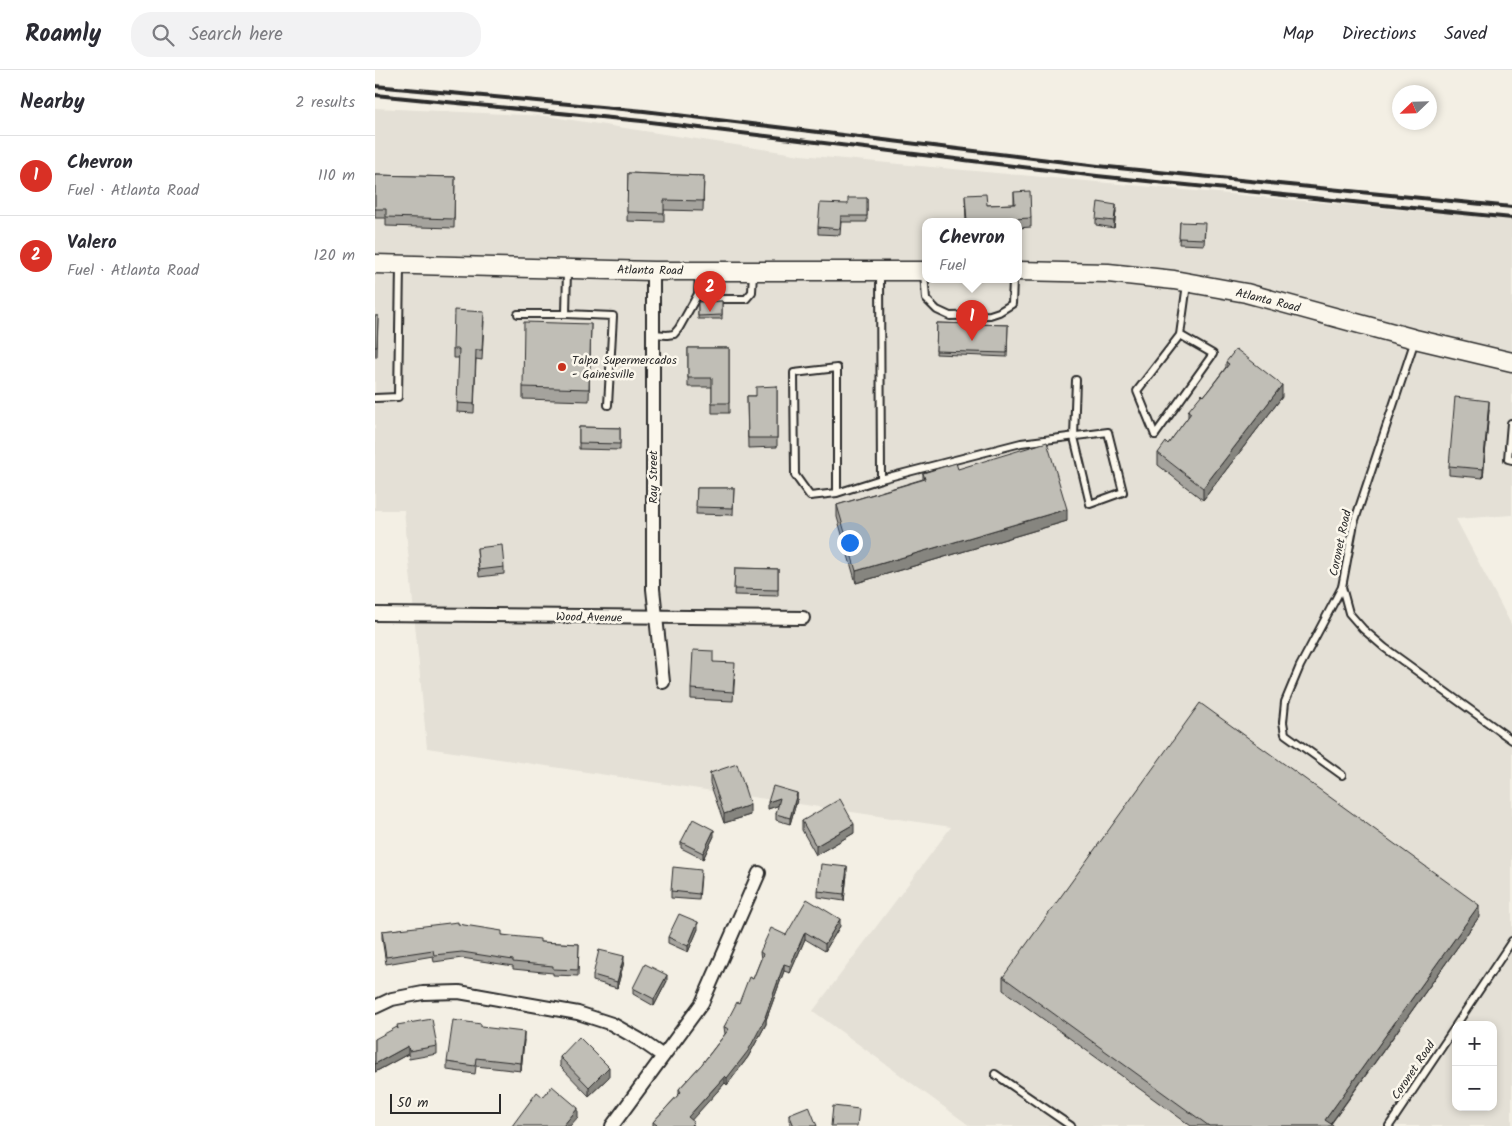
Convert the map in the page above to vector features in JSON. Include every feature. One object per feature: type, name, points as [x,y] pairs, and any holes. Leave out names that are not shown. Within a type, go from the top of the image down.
[{"type":"main road","name":"Atlanta Road","points":[[375,264],[653,271],[922,271]]},
{"type":"main road","name":"Atlanta Road","points":[[1022,271],[1108,274],[1187,283],[1246,293],[1415,339],[1512,362]]},
{"type":"street","name":"Ray Street","points":[[653,271],[653,589],[663,682]]},
{"type":"street","name":"Wood Avenue","points":[[375,614],[803,618]]},
{"type":"street","points":[[612,1126],[702,1003],[759,873]]},
{"type":"street","points":[[375,1007],[392,999],[423,993],[459,992],[496,998],[578,1013],[613,1024],[663,1056]]},
{"type":"lane","points":[[375,398],[398,396],[400,265]]},
{"type":"lane","points":[[566,314],[567,269]]},
{"type":"lane","points":[[880,270],[881,479]]},
{"type":"lane","points":[[653,334],[674,334],[679,328],[698,294],[699,271]]},
{"type":"lane","points":[[698,294],[709,299],[746,299],[752,292],[753,271]]},
{"type":"lane","points":[[925,283],[926,299],[937,310],[950,316],[990,315],[999,312],[1012,304],[1013,283]]},
{"type":"lane","points":[[1180,335],[1213,354],[1155,435],[1137,390],[1180,335],[1187,283]]},
{"type":"lane","points":[[518,314],[613,316],[608,405]]},
{"type":"lane","name":"Coronet Road","points":[[1415,339],[1354,523],[1342,586],[1349,613],[1363,629],[1385,648],[1512,740]]},
{"type":"lane","points":[[837,492],[837,368],[794,373],[795,475],[810,496],[837,492],[1021,444],[1074,437],[1108,432],[1123,492],[1090,504],[1074,437],[1076,380]]},
{"type":"lane","points":[[1511,423],[1508,459],[1512,460]]},
{"type":"lane","points":[[1342,586],[1300,666],[1285,702],[1283,722],[1285,734],[1342,775]]},
{"type":"lane","name":"Coronet Road","points":[[1459,1021],[1512,941]]},
{"type":"lane","name":"Coronet Road","points":[[1389,1126],[1452,1031]]},
{"type":"lane","points":[[995,1074],[1071,1126]]},
{"type":"shaded area","points":[[375,108],[546,116],[801,155],[1512,220],[1512,515],[1456,519],[1512,626],[1512,1126],[970,1126],[813,1011],[951,827],[427,748],[404,510],[375,510]]},
{"type":"building","points":[[628,173],[704,176],[703,201],[664,200],[664,213],[627,212]]},
{"type":"building","points":[[375,175],[455,177],[454,219],[386,217],[386,209],[375,209]]},
{"type":"building","points":[[1030,191],[1031,218],[967,218],[965,195],[986,194],[987,205],[1015,204],[1014,192]]},
{"type":"building","points":[[848,198],[867,198],[867,216],[841,216],[840,229],[818,227],[820,203],[848,204]]},
{"type":"building","points":[[1098,202],[1116,205],[1114,221],[1096,219]]},
{"type":"building","points":[[1180,222],[1205,223],[1204,239],[1179,238]]},
{"type":"building","points":[[722,301],[722,315],[698,316],[698,302]]},
{"type":"building","points":[[454,310],[484,312],[482,350],[476,350],[474,404],[457,403],[459,349],[453,349]]},
{"type":"building","points":[[375,316],[378,316],[377,347],[375,347]]},
{"type":"building","points":[[524,322],[591,324],[589,389],[523,387]]},
{"type":"building","points":[[937,323],[1008,325],[1007,353],[936,351]]},
{"type":"building","points":[[688,348],[729,348],[729,403],[712,403],[712,378],[688,378]]},
{"type":"building","points":[[1236,349],[1282,385],[1203,488],[1158,453],[1166,442],[1168,444],[1191,413],[1188,411],[1202,394],[1204,396],[1229,364],[1226,362]]},
{"type":"building","points":[[777,386],[777,438],[748,438],[747,396],[756,396],[756,387]]},
{"type":"building","points":[[1455,397],[1489,401],[1483,469],[1449,466]]},
{"type":"building","points":[[579,427],[620,428],[620,444],[579,443]]},
{"type":"building","points":[[1047,442],[1067,509],[856,571],[837,505],[925,479],[923,473],[956,463],[958,469]]},
{"type":"building","points":[[697,488],[734,488],[733,508],[696,507]]},
{"type":"building","points":[[502,545],[504,567],[479,570],[477,548]]},
{"type":"building","points":[[735,568],[778,569],[778,590],[734,589]]},
{"type":"building","points":[[693,650],[713,651],[713,662],[735,663],[733,692],[691,689]]},
{"type":"building","points":[[1200,703],[1479,905],[1325,1120],[1334,1126],[1209,1126],[1003,977]]},
{"type":"building","points":[[737,764],[750,805],[724,814],[710,773]]},
{"type":"building","points":[[773,786],[797,793],[790,818],[776,814],[780,798],[768,802]]},
{"type":"building","points":[[840,799],[854,824],[816,846],[802,821]]},
{"type":"building","points":[[693,819],[714,830],[703,853],[681,842]]},
{"type":"building","points":[[821,864],[847,867],[844,894],[818,891]]},
{"type":"building","points":[[673,867],[701,870],[699,894],[671,891]]},
{"type":"building","points":[[807,899],[840,919],[825,944],[805,932],[790,966],[784,964],[766,1017],[748,1051],[727,1078],[725,1076],[688,1117],[694,1122],[690,1126],[656,1126],[653,1122],[681,1092],[679,1089],[702,1064],[729,1029],[724,1027],[737,1002],[739,1003],[749,977],[753,979],[763,954],[760,952],[771,928],[786,935]]},
{"type":"building","points":[[679,914],[698,922],[688,946],[668,937]]},
{"type":"building","points":[[458,922],[458,924],[502,931],[502,935],[540,939],[540,942],[579,944],[578,970],[553,969],[553,966],[513,962],[513,960],[462,952],[434,955],[433,950],[386,957],[382,931]]},
{"type":"building","points":[[599,950],[624,956],[617,982],[593,975]]},
{"type":"building","points":[[645,964],[667,975],[654,999],[633,988]]},
{"type":"building","points":[[432,1019],[437,1046],[409,1051],[408,1046],[375,1064],[375,1039],[397,1027],[398,1029],[397,1025]]},
{"type":"building","points":[[453,1020],[481,1024],[481,1027],[524,1032],[521,1063],[476,1058],[475,1066],[447,1062]]},
{"type":"building","points":[[579,1037],[609,1067],[589,1087],[560,1057]]},
{"type":"building","points":[[552,1086],[578,1108],[563,1126],[512,1126],[537,1092],[543,1097]]},
{"type":"building","points":[[809,1106],[817,1126],[794,1126],[789,1114]]},
{"type":"building","points":[[833,1106],[859,1109],[857,1126],[831,1126]]},
{"type":"railway","points":[[375,86],[644,111],[1098,166],[1512,207]]},
{"type":"railway","points":[[375,95],[642,121],[1097,176],[1512,218]]},
{"type":"place","name":"Valero","points":[[710,312]]},
{"type":"place","name":"Chevron","points":[[972,341]]},
{"type":"place","name":"Talpa Supermercados - Gainesville","points":[[562,367]]}]
